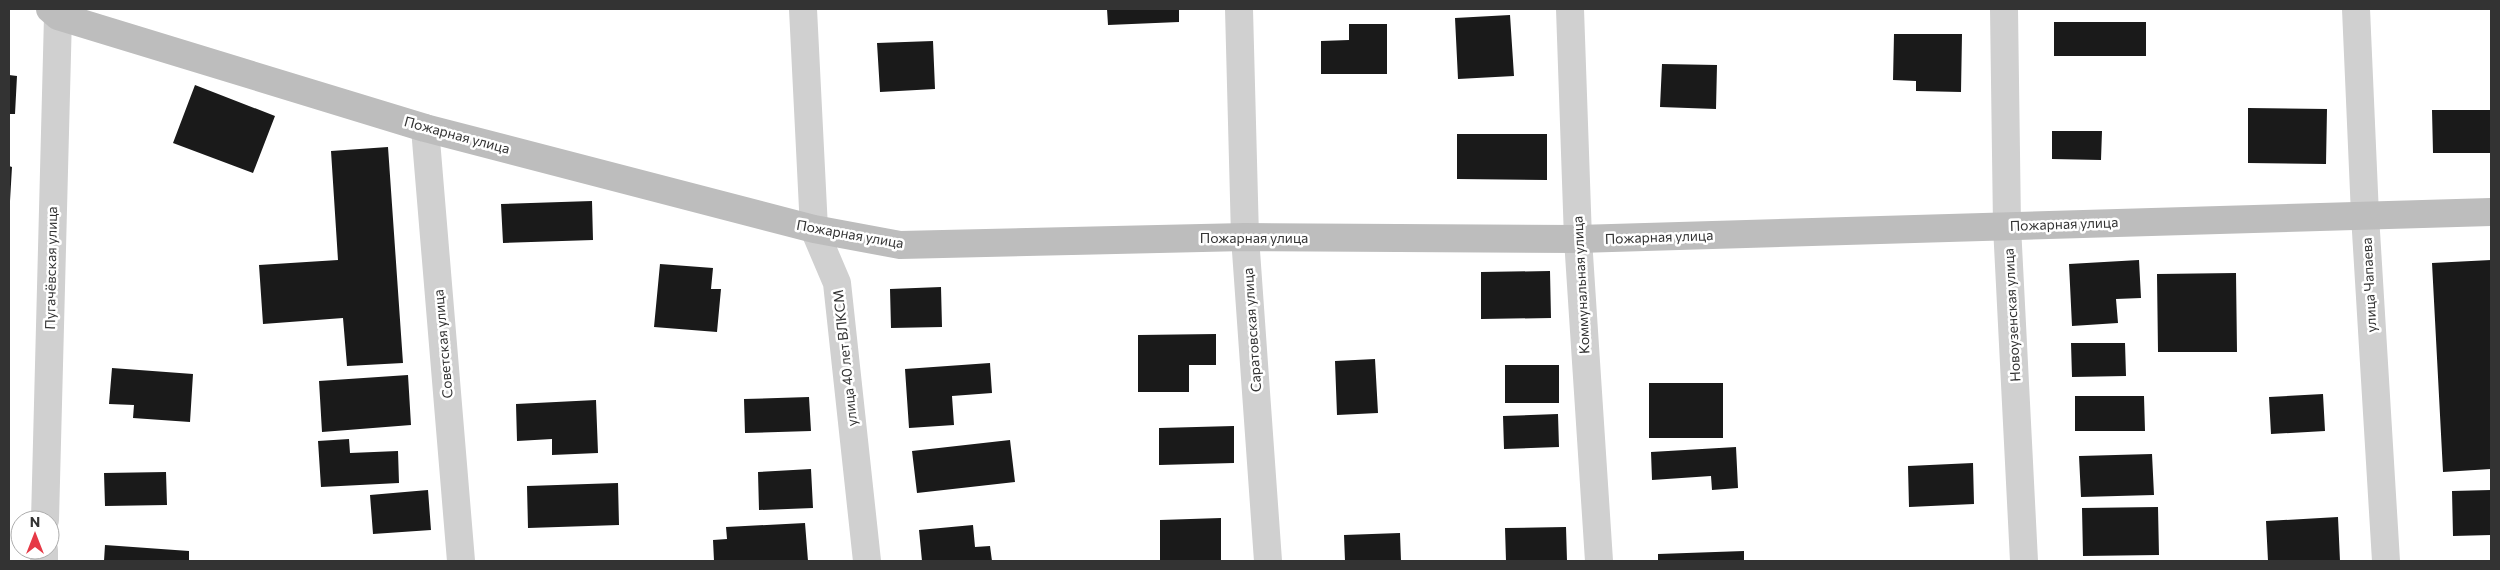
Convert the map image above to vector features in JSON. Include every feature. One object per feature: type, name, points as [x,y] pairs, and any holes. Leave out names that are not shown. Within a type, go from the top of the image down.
[{"type":"street","name":"улица 40 лет ВЛКСМ","points":[[804,9],[814,229],[837,283],[866,561]]},
{"type":"street","name":"Саратовская улица","points":[[1239,9],[1245,237],[1268,561]]},
{"type":"street","name":"Коммунальная улица","points":[[1570,9],[1578,239],[1598,561]]},
{"type":"street","name":"Новоузенская улица","points":[[2004,9],[2007,226],[2024,561]]},
{"type":"street","name":"улица Чапаева","points":[[2356,9],[2365,215],[2386,561]]},
{"type":"street","name":"Пожарная улица","points":[[54,12],[425,128],[814,229],[900,245],[1245,237],[1578,239],[2491,212]]},
{"type":"street","name":"Пугачёвская улица","points":[[45,510],[54,12]]},
{"type":"street","name":"Советская улица","points":[[425,128],[461,561]]},
{"type":"building","points":[[1107,9],[1179,9],[1179,22],[1108,25]]},
{"type":"building","points":[[1510,15],[1514,76],[1458,79],[1455,18]]},
{"type":"building","points":[[2054,22],[2146,22],[2146,56],[2054,56]]},
{"type":"building","points":[[1349,24],[1387,24],[1387,74],[1321,74],[1321,41],[1349,40]]},
{"type":"building","points":[[1894,34],[1962,34],[1961,92],[1916,91],[1916,81],[1893,80]]},
{"type":"building","points":[[933,41],[935,89],[880,92],[877,43]]},
{"type":"building","points":[[1662,64],[1717,65],[1716,109],[1660,107]]},
{"type":"building","points":[[9,75],[17,76],[15,114],[9,114]]},
{"type":"building","points":[[195,85],[275,116],[253,173],[173,143]]},
{"type":"building","points":[[2248,108],[2327,109],[2326,164],[2248,163]]},
{"type":"building","points":[[2432,110],[2491,110],[2491,153],[2433,153]]},
{"type":"building","points":[[2052,131],[2102,131],[2101,160],[2052,159]]},
{"type":"building","points":[[1457,134],[1547,134],[1547,180],[1457,179]]},
{"type":"building","points":[[388,147],[403,363],[347,366],[343,318],[263,324],[259,265],[338,260],[331,151]]},
{"type":"building","points":[[9,166],[12,167],[10,201],[9,201]]},
{"type":"building","points":[[592,201],[593,240],[503,243],[501,204]]},
{"type":"building","points":[[2139,260],[2141,298],[2116,299],[2118,323],[2072,326],[2069,264]]},
{"type":"building","points":[[2491,260],[2491,469],[2443,472],[2432,263]]},
{"type":"building","points":[[660,264],[713,268],[711,289],[721,289],[717,332],[654,327]]},
{"type":"building","points":[[1550,271],[1551,318],[1481,319],[1481,272]]},
{"type":"building","points":[[2236,273],[2237,352],[2158,352],[2157,274]]},
{"type":"building","points":[[941,287],[942,327],[891,328],[890,289]]},
{"type":"building","points":[[1216,334],[1216,365],[1189,365],[1189,392],[1138,392],[1138,335]]},
{"type":"building","points":[[2071,343],[2125,343],[2126,376],[2072,377]]},
{"type":"building","points":[[1375,359],[1378,413],[1337,415],[1335,361]]},
{"type":"building","points":[[990,363],[992,393],[952,396],[954,425],[909,428],[905,369]]},
{"type":"building","points":[[1505,365],[1559,365],[1559,403],[1505,403]]},
{"type":"building","points":[[112,368],[193,374],[190,422],[133,418],[134,405],[109,404]]},
{"type":"building","points":[[408,375],[411,425],[322,432],[319,381]]},
{"type":"building","points":[[1649,383],[1723,383],[1723,438],[1649,438]]},
{"type":"building","points":[[2323,394],[2325,431],[2271,434],[2269,397]]},
{"type":"building","points":[[2075,396],[2144,396],[2145,431],[2075,431]]},
{"type":"building","points":[[809,397],[811,431],[745,433],[744,399]]},
{"type":"building","points":[[596,400],[598,453],[552,455],[552,439],[517,441],[516,404]]},
{"type":"building","points":[[1558,414],[1559,447],[1504,449],[1503,416]]},
{"type":"building","points":[[1234,426],[1234,463],[1159,465],[1159,428]]},
{"type":"building","points":[[349,439],[350,453],[398,451],[399,483],[321,487],[318,441]]},
{"type":"building","points":[[1010,440],[1015,482],[917,493],[912,451]]},
{"type":"building","points":[[1736,447],[1738,488],[1712,490],[1711,476],[1652,480],[1651,452]]},
{"type":"building","points":[[2152,454],[2154,495],[2081,497],[2079,456]]},
{"type":"building","points":[[1973,463],[1974,504],[1909,507],[1908,466]]},
{"type":"building","points":[[811,469],[813,508],[759,510],[758,472]]},
{"type":"building","points":[[166,472],[167,505],[105,506],[104,473]]},
{"type":"building","points":[[618,483],[619,525],[528,528],[527,486]]},
{"type":"building","points":[[428,490],[431,530],[373,534],[370,495]]},
{"type":"building","points":[[2491,490],[2491,535],[2453,536],[2452,491]]},
{"type":"building","points":[[2158,507],[2159,555],[2083,556],[2082,508]]},
{"type":"building","points":[[2338,517],[2340,561],[2268,561],[2266,521]]},
{"type":"building","points":[[1221,518],[1221,561],[1160,561],[1160,520]]},
{"type":"building","points":[[805,523],[808,561],[714,561],[713,540],[727,539],[726,527]]},
{"type":"building","points":[[973,525],[975,547],[990,546],[992,561],[922,561],[919,530]]},
{"type":"building","points":[[1566,527],[1567,561],[1506,561],[1505,528]]},
{"type":"building","points":[[1400,533],[1401,561],[1345,561],[1344,535]]},
{"type":"building","points":[[105,545],[189,551],[189,561],[104,561]]},
{"type":"building","points":[[1744,551],[1744,561],[1658,561],[1658,554]]}]
